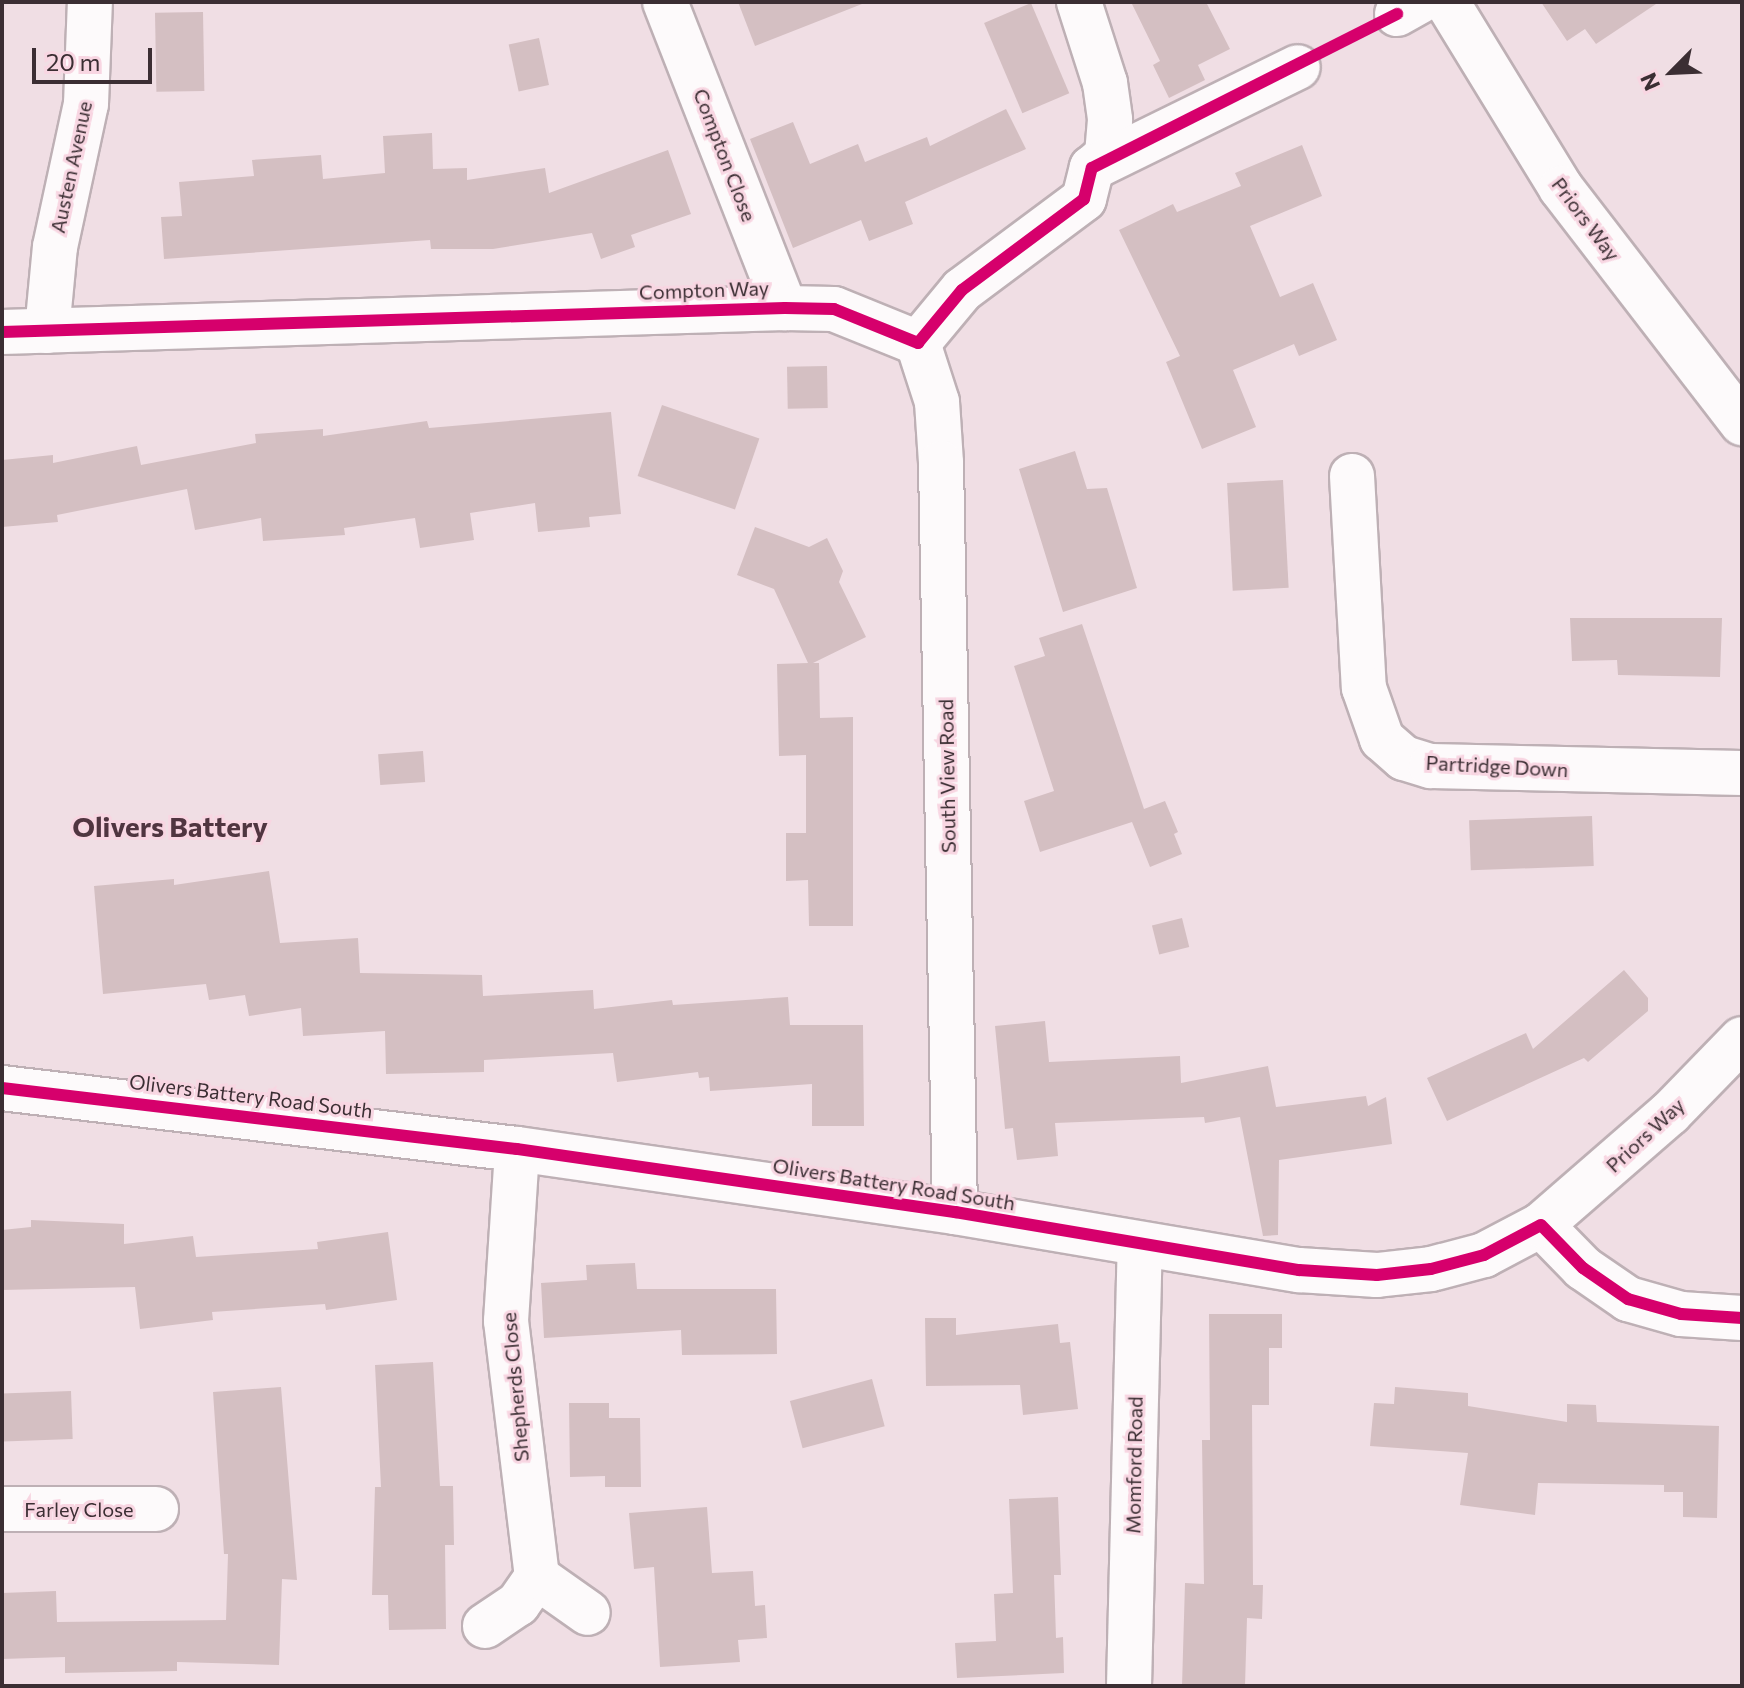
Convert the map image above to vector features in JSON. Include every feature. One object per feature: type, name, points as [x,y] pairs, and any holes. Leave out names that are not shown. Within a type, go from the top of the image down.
[{"type":"street","name":"Austen Avenue","points":[[47,331],[55,247],[86,104],[90,2]]},
{"type":"street","name":"Compton Close","points":[[665,2],[785,308]]},
{"type":"street","points":[[918,343],[937,314],[962,290],[1084,199],[1092,168],[1107,155],[1110,120],[1105,83],[1079,2]]},
{"type":"street","name":"Priors Way","points":[[1447,2],[1561,188],[1742,423]]},
{"type":"street","points":[[1092,168],[1298,67]]},
{"type":"street","name":"Compton Way","points":[[2,332],[785,308],[834,309],[918,343]]},
{"type":"street","name":"South View Road","points":[[918,343],[937,402],[941,463],[955,1212]]},
{"type":"street","name":"Partridge Down","points":[[1352,476],[1364,688],[1382,739],[1404,758],[1431,766],[1742,773]]},
{"type":"street","name":"Priors Way","points":[[1541,1225],[1670,1113],[1742,1039]]},
{"type":"street","name":"Olivers Battery Road South","points":[[2,1088],[517,1149],[955,1212],[1299,1270],[1377,1275],[1484,1255],[1541,1225]]},
{"type":"street","name":"Shepherds Close","points":[[517,1149],[506,1321],[537,1577]]},
{"type":"street","points":[[1541,1225],[1583,1268],[1628,1299],[1681,1314],[1742,1318]]},
{"type":"street","name":"Momford Road","points":[[1129,1686],[1140,1244]]},
{"type":"street","name":"Farley Close","points":[[2,1509],[156,1509]]},
{"type":"street","points":[[485,1626],[518,1604],[537,1577],[588,1613]]},
{"type":"building","points":[[738,2],[862,2],[862,4],[755,46]]},
{"type":"building","points":[[1131,2],[1206,2],[1230,49],[1198,65],[1205,80],[1169,98],[1153,65],[1160,61]]},
{"type":"building","points":[[1541,2],[1659,2],[1596,44],[1585,29],[1567,41]]},
{"type":"building","points":[[1031,3],[1069,93],[1022,113],[984,23]]},
{"type":"building","points":[[203,12],[204,91],[156,92],[155,13]]},
{"type":"building","points":[[539,38],[549,85],[519,91],[509,44]]},
{"type":"building","points":[[1006,109],[1026,149],[905,202],[913,224],[869,241],[861,220],[793,248],[750,139],[793,122],[810,164],[858,144],[865,162],[927,137],[930,146]]},
{"type":"building","points":[[432,133],[433,169],[467,168],[467,180],[545,168],[549,193],[668,150],[691,214],[631,235],[635,247],[601,259],[592,233],[493,249],[431,249],[430,240],[164,259],[161,217],[182,216],[179,182],[254,176],[252,160],[321,155],[323,179],[385,173],[383,136]]},
{"type":"building","points":[[1302,145],[1322,196],[1250,226],[1280,297],[1313,283],[1337,340],[1299,356],[1294,344],[1233,370],[1256,427],[1202,449],[1166,362],[1180,356],[1119,230],[1173,204],[1177,212],[1241,186],[1235,173]]},
{"type":"building","points":[[827,366],[828,408],[788,409],[787,367]]},
{"type":"building","points":[[662,405],[759,439],[735,509],[638,476]]},
{"type":"building","points":[[611,412],[621,514],[589,517],[590,527],[538,532],[535,503],[470,513],[474,540],[420,548],[415,518],[344,528],[345,535],[263,541],[261,518],[195,530],[187,489],[57,515],[58,522],[2,527],[2,460],[53,455],[53,463],[137,446],[141,465],[256,443],[255,434],[323,429],[323,436],[427,421],[429,428]]},
{"type":"building","points":[[1075,451],[1087,489],[1107,488],[1137,588],[1063,612],[1019,469]]},
{"type":"building","points":[[1283,480],[1289,588],[1233,591],[1227,483]]},
{"type":"building","points":[[755,527],[809,547],[827,538],[843,571],[839,582],[866,637],[813,663],[819,663],[820,718],[853,717],[853,926],[809,926],[808,880],[786,881],[786,833],[806,833],[806,755],[779,756],[777,664],[808,663],[774,589],[737,575]]},
{"type":"building","points":[[1570,618],[1722,618],[1720,677],[1618,675],[1617,660],[1572,661]]},
{"type":"building","points":[[1082,624],[1144,809],[1165,801],[1178,832],[1174,834],[1182,854],[1150,867],[1132,822],[1040,852],[1024,801],[1054,791],[1014,666],[1045,656],[1039,638]]},
{"type":"building","points":[[423,751],[425,782],[380,785],[378,754]]},
{"type":"building","points":[[1592,816],[1594,866],[1471,870],[1469,820]]},
{"type":"building","points":[[269,871],[280,943],[358,938],[360,973],[482,975],[483,996],[593,990],[594,1009],[672,1000],[673,1005],[788,997],[790,1025],[863,1025],[864,1126],[812,1126],[812,1084],[710,1091],[709,1077],[699,1078],[698,1072],[617,1082],[613,1053],[484,1060],[484,1072],[386,1074],[385,1031],[303,1036],[301,1008],[249,1016],[245,995],[209,1000],[206,984],[103,994],[94,886],[174,879],[174,885]]},
{"type":"building","points":[[1182,918],[1189,947],[1159,955],[1152,925]]},
{"type":"building","points":[[1624,970],[1648,998],[1648,1011],[1588,1062],[1584,1058],[1447,1121],[1427,1078],[1526,1033],[1533,1049]]},
{"type":"building","points":[[1045,1021],[1049,1062],[1180,1056],[1181,1083],[1268,1066],[1276,1107],[1366,1096],[1368,1106],[1386,1097],[1392,1144],[1279,1160],[1278,1235],[1263,1236],[1240,1117],[1205,1123],[1204,1117],[1055,1123],[1058,1156],[1017,1160],[1013,1128],[1005,1129],[995,1026]]},
{"type":"building","points":[[31,1220],[124,1224],[124,1244],[193,1236],[196,1257],[318,1249],[317,1242],[388,1232],[397,1300],[326,1310],[325,1304],[212,1312],[213,1320],[140,1329],[135,1287],[2,1290],[2,1230],[31,1227]]},
{"type":"building","points":[[635,1263],[637,1289],[776,1289],[777,1354],[682,1355],[681,1330],[544,1338],[541,1283],[587,1280],[586,1265]]},
{"type":"building","points":[[1209,1314],[1282,1314],[1282,1348],[1269,1348],[1269,1405],[1252,1405],[1253,1585],[1263,1585],[1262,1619],[1247,1618],[1245,1686],[1182,1686],[1185,1583],[1204,1584],[1202,1440],[1210,1440]]},
{"type":"building","points":[[925,1318],[956,1318],[956,1335],[1058,1324],[1060,1343],[1070,1342],[1078,1409],[1023,1415],[1020,1385],[926,1386]]},
{"type":"building","points":[[433,1362],[440,1486],[453,1486],[454,1545],[445,1545],[446,1629],[389,1630],[388,1595],[372,1595],[375,1487],[381,1487],[375,1365]]},
{"type":"building","points":[[872,1379],[885,1426],[803,1448],[790,1401]]},
{"type":"building","points":[[281,1387],[297,1580],[282,1579],[279,1665],[177,1662],[177,1671],[65,1673],[65,1657],[2,1659],[2,1593],[56,1591],[57,1622],[226,1620],[228,1554],[224,1554],[213,1392]]},
{"type":"building","points":[[1395,1387],[1468,1393],[1468,1406],[1567,1422],[1567,1404],[1596,1405],[1597,1422],[1719,1426],[1717,1518],[1683,1517],[1683,1492],[1664,1492],[1664,1485],[1538,1483],[1535,1515],[1460,1505],[1468,1453],[1370,1446],[1374,1403],[1394,1404]]},
{"type":"building","points":[[71,1391],[73,1439],[4,1441],[2,1393]]},
{"type":"building","points":[[569,1403],[609,1403],[609,1418],[640,1418],[641,1487],[605,1487],[605,1476],[570,1477]]},
{"type":"building","points":[[1058,1497],[1061,1575],[1054,1575],[1056,1638],[1063,1637],[1064,1673],[957,1678],[955,1643],[996,1641],[994,1594],[1013,1593],[1009,1499]]},
{"type":"building","points":[[707,1507],[712,1573],[753,1571],[755,1606],[765,1605],[767,1638],[738,1640],[740,1662],[660,1667],[654,1567],[634,1569],[629,1513]]},
{"type":"cycle path","points":[[2,332],[785,308],[834,309],[918,343],[962,290],[1084,199],[1092,168],[1397,14]]},
{"type":"cycle path","points":[[2,1088],[517,1149],[955,1212],[1299,1270],[1377,1275],[1431,1269],[1484,1255],[1541,1225],[1583,1268],[1628,1299],[1681,1314],[1742,1318]]},
{"type":"district","name":"Olivers Battery","points":[[170,826]]}]
